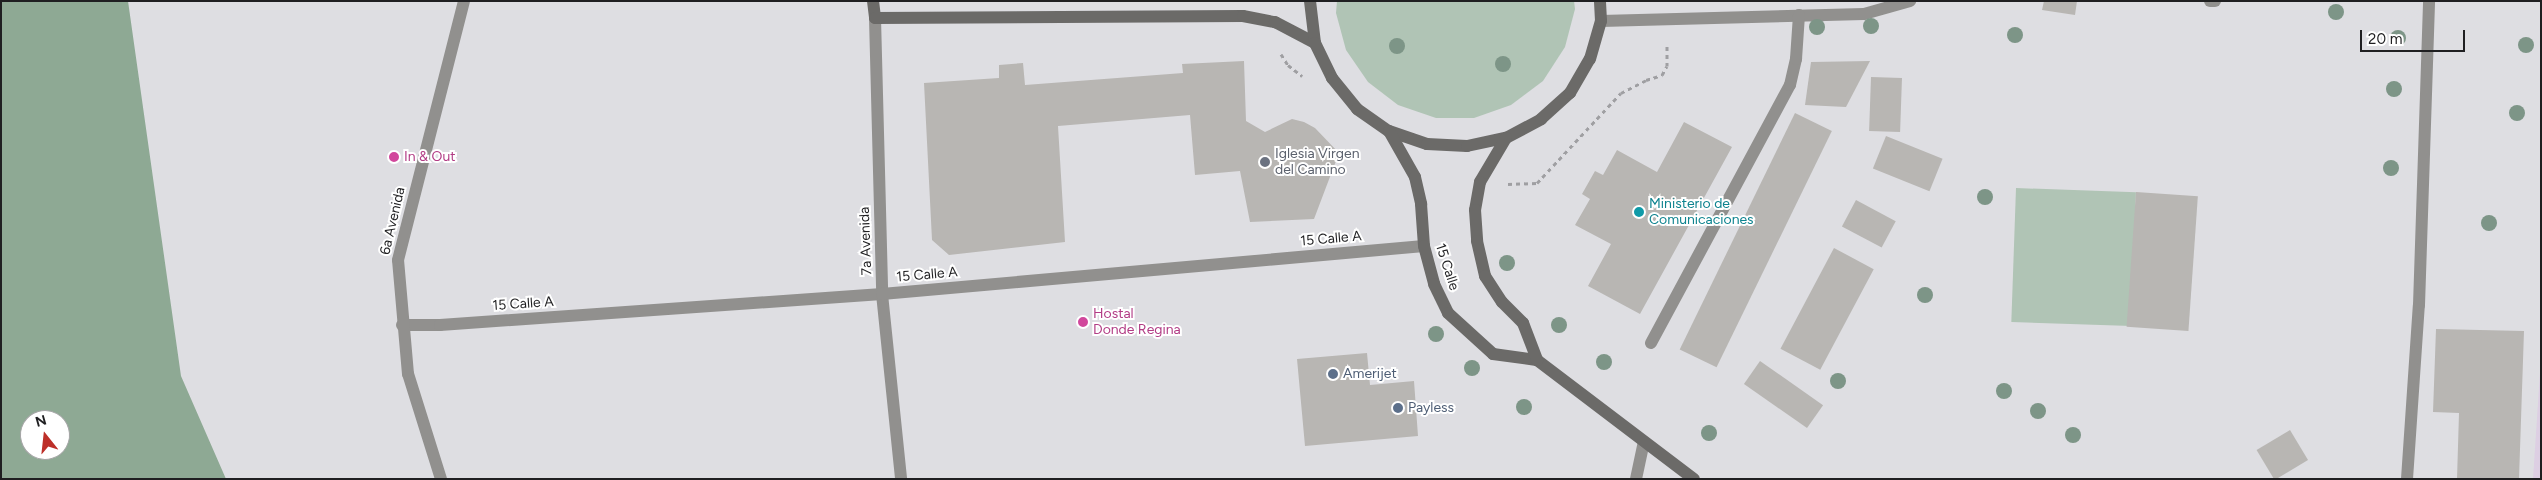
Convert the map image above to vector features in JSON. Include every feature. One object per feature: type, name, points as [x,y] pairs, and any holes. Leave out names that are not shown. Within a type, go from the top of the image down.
[{"type":"main road","name":"7a Avenida","points":[[873,1],[874,18]]},
{"type":"main road","points":[[1310,1],[1316,43],[1332,78],[1357,109],[1389,131],[1427,144],[1467,146],[1506,138],[1541,119],[1570,93],[1590,59],[1601,21],[1600,1]]},
{"type":"main road","points":[[874,18],[1243,16],[1274,22],[1316,43]]},
{"type":"main road","name":"15 Calle","points":[[1389,131],[1415,176],[1421,204],[1424,246],[1434,284],[1448,313],[1471,336],[1493,354],[1537,360],[1694,479]]},
{"type":"main road","points":[[1506,138],[1480,182],[1475,210],[1477,241],[1485,276],[1502,302],[1523,323],[1537,360]]},
{"type":"street","name":"6a Avenida","points":[[441,479],[408,374],[402,326],[398,260],[464,1]]},
{"type":"street","points":[[1601,21],[1864,14],[1910,1]]},
{"type":"street","points":[[2210,1],[2215,1]]},
{"type":"street","points":[[2407,479],[2419,305],[2429,1]]},
{"type":"street","points":[[1651,343],[1790,85],[1796,60],[1799,15]]},
{"type":"street","name":"7a Avenida","points":[[874,18],[882,294],[901,479]]},
{"type":"street","name":"15 Calle A","points":[[402,326],[440,325],[882,294],[1424,246]]},
{"type":"street","points":[[1636,479],[1644,442]]},
{"type":"path","points":[[1480,182],[1538,184],[1621,93],[1646,80],[1662,75],[1667,66],[1668,19]]},
{"type":"shaded area","points":[[2541,357],[2541,479],[2533,479]]},
{"type":"green space","points":[[1,1],[128,1],[181,376],[226,479],[1,479]]},
{"type":"green space","points":[[1337,1],[1574,1],[1575,9],[1565,47],[1543,81],[1511,105],[1474,118],[1436,118],[1398,105],[1368,82],[1346,50],[1336,13]]},
{"type":"green space","points":[[2016,188],[2136,192],[2131,326],[2011,322]]},
{"type":"building","points":[[2044,1],[2077,1],[2075,15],[2042,10]]},
{"type":"building","name":"Iglesia Virgen del Camino","points":[[1244,61],[1246,121],[1265,132],[1292,119],[1304,122],[1315,128],[1339,153],[1314,219],[1250,222],[1240,171],[1195,175],[1190,115],[1058,126],[1065,242],[949,255],[932,240],[924,83],[999,78],[999,65],[1023,63],[1025,85],[1183,73],[1182,64]]},
{"type":"building","points":[[1870,61],[1846,107],[1805,105],[1811,62]]},
{"type":"building","points":[[1871,77],[1902,78],[1900,132],[1869,131]]},
{"type":"building","points":[[1795,113],[1832,131],[1717,367],[1680,349]]},
{"type":"building","name":"Ministerio de Comunicaciones","points":[[1684,122],[1732,147],[1640,314],[1588,286],[1611,244],[1575,225],[1590,199],[1582,194],[1595,171],[1603,175],[1617,150],[1657,172]]},
{"type":"building","points":[[1886,136],[1943,159],[1929,191],[1873,168]]},
{"type":"building","points":[[2136,192],[2198,196],[2188,331],[2127,327]]},
{"type":"building","points":[[1856,200],[1896,221],[1882,248],[1842,226]]},
{"type":"building","points":[[1834,248],[1874,269],[1820,370],[1780,349]]},
{"type":"building","points":[[2436,329],[2524,331],[2519,479],[2457,479],[2459,413],[2433,412]]},
{"type":"building","points":[[1367,353],[1370,385],[1414,381],[1418,436],[1305,446],[1297,359]]},
{"type":"building","points":[[1760,361],[1823,405],[1807,428],[1744,384]]},
{"type":"building","points":[[2290,430],[2308,460],[2274,479],[2257,450]]},
{"type":"place","name":"In & Out","points":[[394,157]]},
{"type":"place","name":"Iglesia Virgen del Camino","points":[[1265,162]]},
{"type":"place","name":"Ministerio de Comunicaciones","points":[[1639,212]]},
{"type":"place","name":"Hostal Donde Regina","points":[[1083,322]]},
{"type":"place","name":"Amerijet","points":[[1333,374]]},
{"type":"place","name":"Payless","points":[[1398,408]]}]
